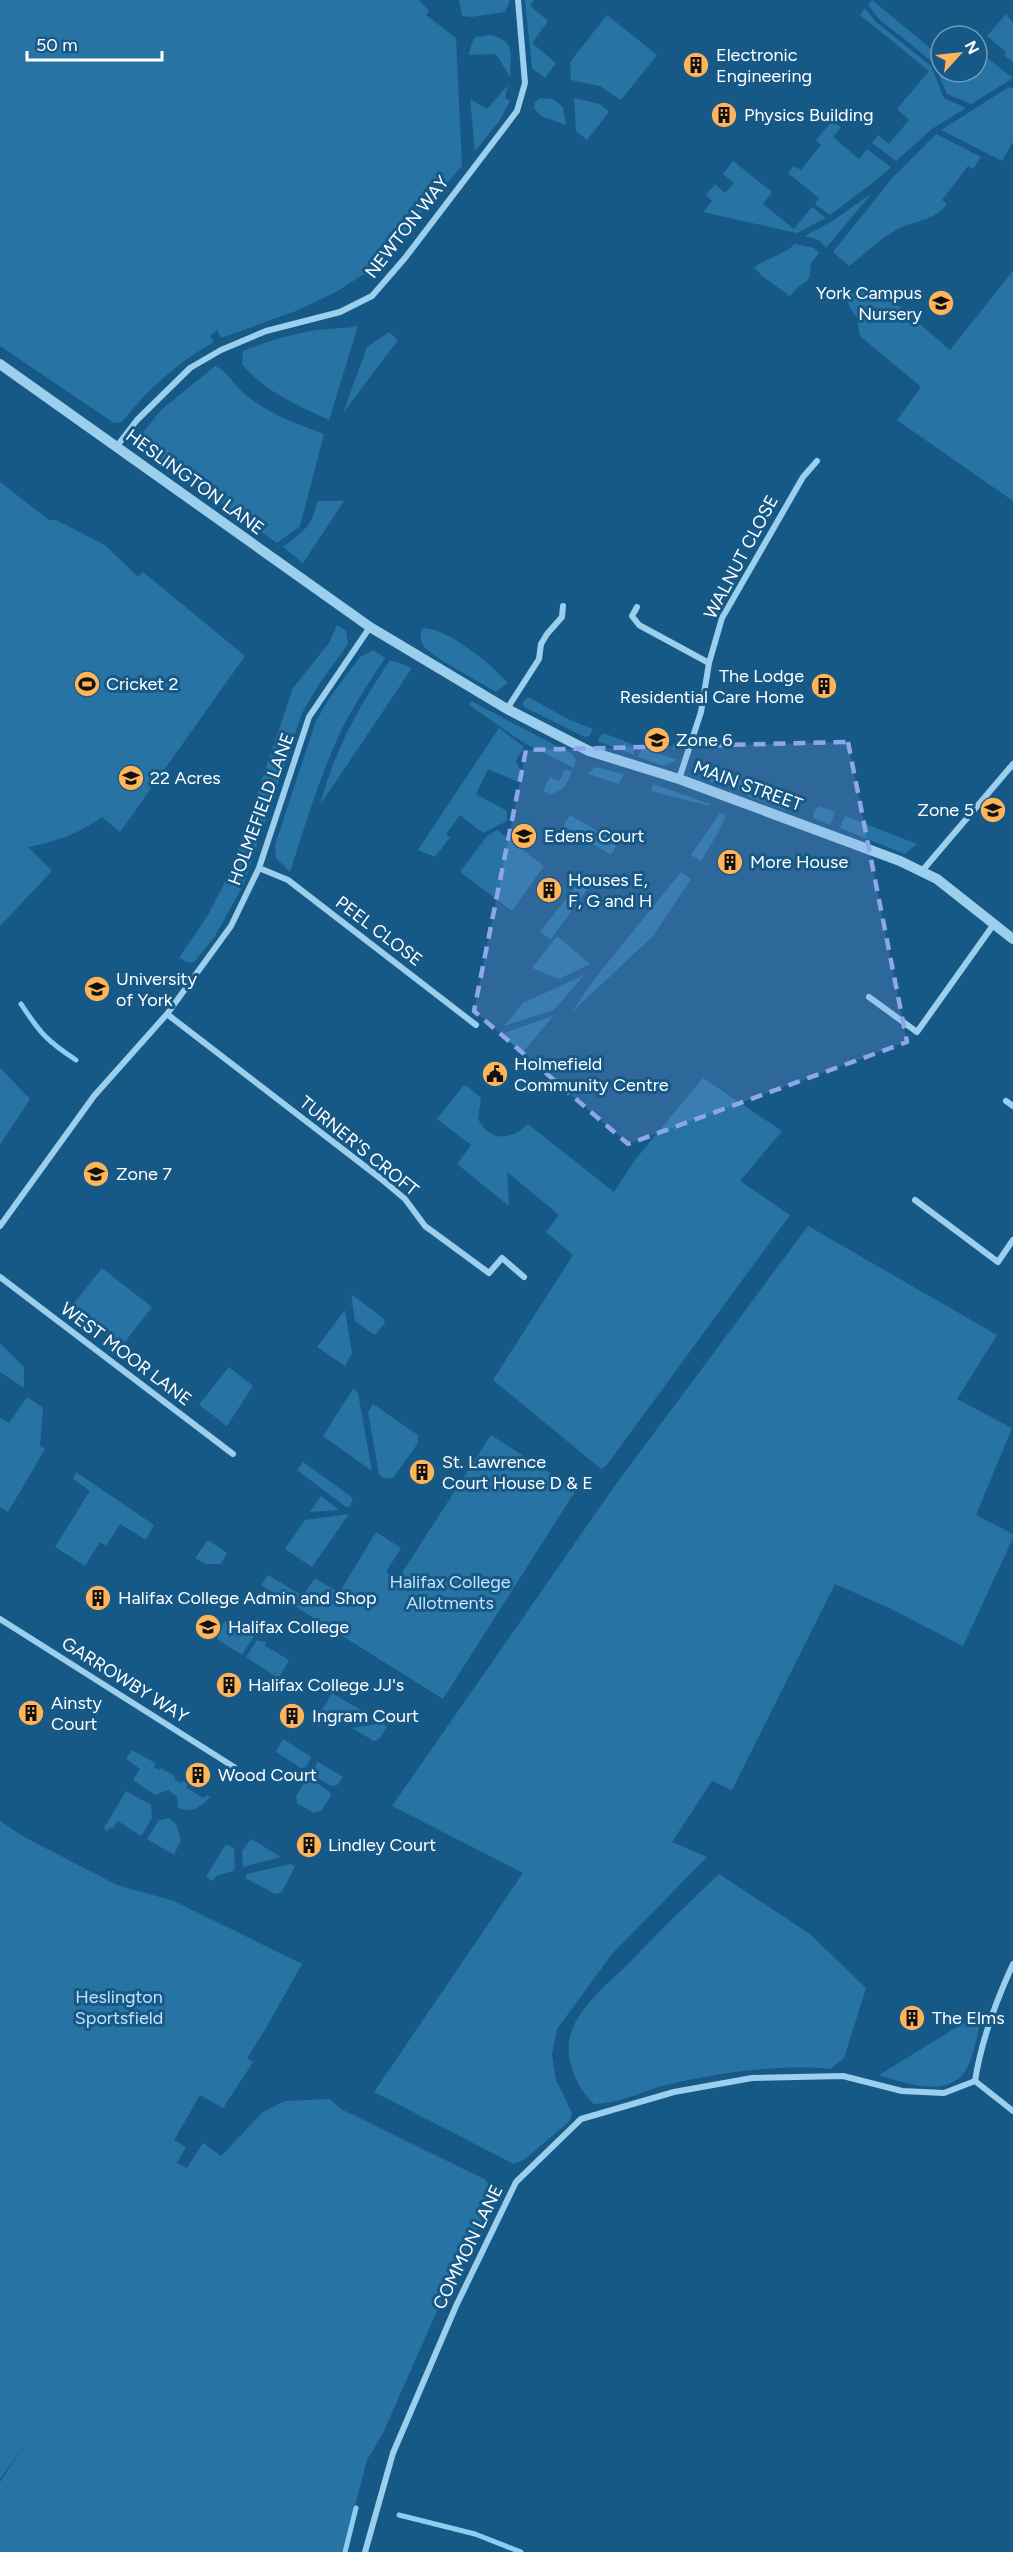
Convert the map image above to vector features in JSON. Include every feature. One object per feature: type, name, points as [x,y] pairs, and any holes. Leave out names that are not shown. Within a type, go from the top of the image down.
[{"type":"street","name":"NEWTON WAY","points":[[117,446],[137,420],[190,368],[221,350],[266,331],[340,312],[372,296],[517,111],[525,83],[518,0]]},
{"type":"street","name":"HESLINGTON LANE","points":[[0,364],[370,627]]},
{"type":"street","name":"WALNUT CLOSE","points":[[679,779],[701,712],[709,663],[722,618],[803,477],[817,461]]},
{"type":"street","points":[[507,709],[539,659],[541,644],[562,617],[563,606]]},
{"type":"street","points":[[637,607],[632,616],[639,625],[709,663]]},
{"type":"street","name":"MAIN STREET","points":[[370,627],[507,709],[589,751],[679,779],[813,827],[922,871],[937,879],[1013,939]]},
{"type":"street","name":"HOLMEFIELD LANE","points":[[0,1226],[94,1096],[167,1014],[231,926],[259,868],[309,717],[370,627]]},
{"type":"street","points":[[922,871],[1013,764]]},
{"type":"street","name":"PEEL CLOSE","points":[[259,868],[288,880],[476,1025]]},
{"type":"street","points":[[869,997],[918,1032],[995,924]]},
{"type":"street","name":"TURNER'S CROFT","points":[[167,1014],[380,1178],[405,1199],[425,1226],[489,1273],[502,1258],[525,1277]]},
{"type":"street","points":[[1006,1101],[1013,1106]]},
{"type":"street","points":[[915,1200],[998,1262],[1013,1240]]},
{"type":"street","name":"WEST MOOR LANE","points":[[0,1277],[233,1454]]},
{"type":"street","name":"GARROWBY WAY","points":[[0,1618],[234,1767]]},
{"type":"street","points":[[1013,1964],[1002,1987],[978,2061],[975,2081],[1013,2111]]},
{"type":"street","name":"COMMON LANE","points":[[365,2552],[393,2453],[456,2306],[516,2182],[581,2119],[674,2092],[752,2078],[843,2076],[903,2091],[944,2093],[975,2081]]},
{"type":"highlighted area","points":[[848,742],[907,1042],[628,1144],[474,1011],[526,750]]},
{"type":"green space","points":[[0,0],[419,0],[429,11],[426,15],[456,38],[462,166],[373,268],[336,292],[296,311],[221,338],[217,330],[210,336],[214,342],[164,378],[122,422],[114,423],[0,346]]},
{"type":"green space","points":[[459,0],[510,0],[505,12],[471,17],[462,16]]},
{"type":"green space","points":[[525,0],[534,0],[530,6],[548,21],[532,43],[556,63],[545,78],[532,68]]},
{"type":"green space","points":[[872,0],[929,47],[929,59],[879,19],[868,5]]},
{"type":"green space","points":[[865,8],[876,22],[929,64],[929,71],[860,15]]},
{"type":"green space","points":[[1006,14],[1013,22],[1013,62],[1004,55],[1006,52],[989,38],[989,34]]},
{"type":"green space","points":[[607,15],[657,55],[621,100],[600,86],[571,80],[570,62]]},
{"type":"green space","points":[[489,35],[498,37],[508,44],[511,55],[510,77],[496,54],[469,55],[475,37]]},
{"type":"green space","points":[[989,59],[1013,78],[971,104],[947,94],[943,84],[989,84]]},
{"type":"green space","points":[[929,71],[929,84],[938,84],[944,98],[966,108],[932,129],[896,161],[872,143],[878,135],[889,144],[909,120],[897,109]]},
{"type":"green space","points":[[508,85],[505,98],[510,101],[500,120],[475,151],[470,99],[487,109]]},
{"type":"green space","points":[[1009,87],[1013,88],[1013,142],[1002,161],[941,130]]},
{"type":"green space","points":[[540,98],[553,99],[563,107],[566,125],[541,116],[534,108],[535,102]]},
{"type":"green space","points":[[574,98],[600,104],[609,112],[587,140],[576,131]]},
{"type":"green space","points":[[832,121],[841,127],[833,137],[859,159],[867,149],[891,167],[830,215],[815,204],[819,198],[788,173],[794,166],[801,170],[821,145],[816,140]]},
{"type":"green space","points":[[936,134],[981,157],[973,169],[968,166],[942,200],[947,204],[942,210],[931,217],[891,233],[849,266],[833,252],[894,176]]},
{"type":"green space","points":[[733,161],[772,192],[763,204],[794,229],[812,207],[826,218],[797,233],[703,212],[712,201],[706,195],[715,184],[725,193],[734,183],[723,174]]},
{"type":"green space","points":[[872,193],[826,248],[819,240],[804,236],[831,222]]},
{"type":"green space","points":[[795,244],[814,248],[819,253],[811,263],[810,276],[807,281],[790,296],[763,277],[754,267]]},
{"type":"green space","points":[[1013,271],[1013,501],[897,420],[921,387],[860,336],[857,318],[847,299],[862,285],[879,298],[885,294],[950,350]]},
{"type":"green space","points":[[358,326],[329,420],[271,390],[242,364],[243,351],[268,342],[311,331]]},
{"type":"green space","points":[[389,332],[398,340],[343,413],[367,347]]},
{"type":"green space","points":[[215,366],[262,407],[324,434],[300,526],[277,543],[142,445],[141,435],[161,410]]},
{"type":"green space","name":"Cricket 2","points":[[0,482],[49,520],[56,520],[105,545],[138,577],[143,572],[245,656],[120,832],[102,817],[67,836],[28,847],[52,871],[0,926]]},
{"type":"green space","points":[[317,501],[344,501],[303,563],[283,547],[301,533],[309,523]]},
{"type":"green space","points":[[337,625],[346,631],[348,644],[319,684],[302,713],[244,884],[215,936],[195,961],[190,963],[179,958],[208,915],[232,868],[293,688],[329,643]]},
{"type":"green space","points":[[423,628],[445,634],[457,641],[508,683],[496,692],[446,663],[423,645],[421,632]]},
{"type":"green space","points":[[373,650],[385,658],[350,714],[332,750],[290,872],[276,858],[275,845],[316,721],[330,697],[360,657]]},
{"type":"green space","points":[[390,660],[412,668],[320,805],[340,747]]},
{"type":"green space","points":[[528,697],[568,719],[593,729],[589,736],[585,737],[524,707],[523,702]]},
{"type":"green space","points":[[471,701],[572,754],[576,760],[574,768],[524,743],[469,705]]},
{"type":"green space","points":[[499,728],[524,747],[516,761],[522,774],[518,782],[488,769],[476,794],[507,811],[507,821],[483,833],[460,815],[446,834],[450,837],[435,857],[418,850]]},
{"type":"green space","points":[[603,733],[635,745],[634,755],[599,742],[598,739]]},
{"type":"green space","points":[[646,749],[677,760],[664,766],[638,757],[641,750]]},
{"type":"green space","points":[[697,766],[725,775],[716,784],[701,777]]},
{"type":"green space","points":[[595,767],[624,774],[619,784],[588,774]]},
{"type":"green space","points":[[565,769],[572,772],[564,788],[551,795],[543,791],[550,777],[559,781]]},
{"type":"green space","points":[[738,779],[793,799],[791,807],[785,810],[742,794],[737,788]]},
{"type":"green space","points":[[653,784],[710,804],[709,806],[651,791]]},
{"type":"green space","points":[[818,806],[835,812],[830,825],[814,818],[813,814]]},
{"type":"green space","points":[[720,813],[726,815],[701,861],[691,855]]},
{"type":"green space","points":[[570,815],[618,843],[611,855],[563,826]]},
{"type":"green space","points":[[845,816],[917,844],[905,854],[840,828]]},
{"type":"green space","points":[[497,830],[544,866],[512,911],[460,872],[487,836]]},
{"type":"green space","points":[[681,872],[691,879],[653,936],[572,1012],[592,982]]},
{"type":"green space","points":[[585,874],[594,880],[551,939],[540,932]]},
{"type":"green space","points":[[557,936],[590,964],[559,979],[532,968]]},
{"type":"green space","points":[[584,975],[554,1010],[504,1026],[523,1003]]},
{"type":"green space","points":[[553,1016],[523,1052],[502,1037],[504,1033]]},
{"type":"green space","points":[[0,1068],[30,1099],[0,1145]]},
{"type":"green space","points":[[703,1078],[782,1131],[740,1181],[790,1215],[606,1466],[601,1469],[493,1380],[573,1255],[546,1232],[559,1215],[507,1172],[509,1206],[457,1164],[471,1145],[437,1119],[463,1086],[467,1086],[481,1098],[478,1119],[488,1132],[507,1136],[528,1124],[614,1192],[634,1161]]},
{"type":"green space","points":[[808,1226],[997,1335],[957,1399],[1012,1428],[976,1515],[1013,1534],[1013,1538],[963,1646],[887,1607],[835,1584],[732,1790],[712,1781],[672,1842],[707,1857],[612,1954],[557,2029],[552,2054],[556,2080],[572,2113],[570,2121],[525,2159],[514,2164],[374,2092],[523,1873],[392,1806],[616,1484]]},
{"type":"green space","points":[[102,1268],[152,1307],[121,1347],[71,1307]]},
{"type":"green space","points":[[351,1294],[383,1318],[385,1323],[375,1335],[355,1321]]},
{"type":"green space","points":[[345,1310],[352,1353],[345,1366],[317,1347]]},
{"type":"green space","points":[[0,1343],[24,1367],[24,1388],[0,1372]]},
{"type":"green space","points":[[229,1367],[253,1386],[227,1426],[199,1405]]},
{"type":"green space","points":[[353,1389],[358,1393],[372,1471],[323,1436]]},
{"type":"green space","points":[[27,1397],[43,1408],[40,1446],[45,1449],[8,1512],[0,1507],[0,1418],[9,1423]]},
{"type":"green space","points":[[373,1404],[418,1435],[418,1443],[393,1478],[384,1478],[379,1475],[368,1412]]},
{"type":"green space","name":"Halifax College Allotments","points":[[491,1435],[576,1490],[443,1699],[261,1585],[268,1575],[303,1596],[315,1578],[339,1593],[376,1532],[401,1548],[386,1572],[398,1579]]},
{"type":"green space","points":[[303,1462],[353,1498],[350,1506],[346,1507],[297,1470]]},
{"type":"green space","points":[[76,1472],[154,1525],[146,1540],[120,1524],[106,1546],[100,1542],[85,1566],[55,1547],[90,1491],[73,1479]]},
{"type":"green space","points":[[321,1496],[339,1510],[310,1512]]},
{"type":"green space","points":[[349,1514],[312,1567],[285,1549],[305,1520]]},
{"type":"green space","points":[[208,1540],[227,1553],[221,1564],[206,1564],[195,1558]]},
{"type":"green space","points":[[224,1621],[247,1635],[248,1633],[254,1636],[242,1655],[217,1639]]},
{"type":"green space","points":[[257,1640],[263,1641],[266,1643],[265,1646],[289,1660],[280,1676],[276,1677],[246,1657]]},
{"type":"green space","points":[[332,1693],[371,1716],[341,1722],[322,1710]]},
{"type":"green space","points":[[382,1723],[387,1727],[379,1739],[374,1741],[352,1728]]},
{"type":"green space","points":[[283,1739],[311,1757],[306,1767],[301,1768],[276,1752]]},
{"type":"green space","points":[[132,1750],[155,1763],[154,1767],[160,1770],[161,1768],[175,1776],[174,1779],[181,1783],[183,1781],[187,1784],[187,1788],[203,1798],[207,1795],[210,1797],[199,1807],[188,1810],[178,1808],[177,1797],[168,1790],[155,1795],[133,1780],[140,1769],[126,1759]]},
{"type":"green space","points":[[318,1762],[343,1777],[337,1785],[331,1786],[314,1776],[312,1771]]},
{"type":"green space","points":[[311,1779],[330,1792],[331,1796],[321,1811],[314,1813],[297,1803],[296,1796],[306,1780]]},
{"type":"green space","points":[[126,1791],[151,1805],[152,1818],[141,1836],[118,1821],[112,1829],[110,1827],[107,1831],[104,1828]]},
{"type":"green space","points":[[169,1818],[176,1824],[181,1840],[174,1855],[147,1839],[159,1820]]},
{"type":"green space","name":"Heslington Sportsfield","points":[[0,1821],[26,1838],[117,1885],[174,1901],[302,1964],[247,2058],[253,2062],[223,2108],[200,2095],[174,2140],[186,2147],[177,2163],[187,2168],[203,2143],[221,2156],[263,2112],[285,2101],[330,2099],[341,2109],[486,2180],[495,2196],[456,2268],[383,2433],[367,2460],[343,2552],[0,2552],[0,2482],[25,2444],[0,2479]]},
{"type":"green space","points":[[251,1839],[281,1857],[243,1867],[242,1851]]},
{"type":"green space","points":[[226,1844],[234,1848],[235,1867],[233,1871],[216,1876],[213,1881],[206,1877]]},
{"type":"green space","points":[[290,1864],[295,1866],[282,1892],[276,1894],[245,1878],[247,1874]]},
{"type":"green space","points":[[719,1874],[810,1934],[866,1988],[844,2058],[830,2069],[772,2068],[732,2072],[674,2083],[615,2101],[594,2104],[576,2080],[572,2070],[569,2040],[576,2021],[603,1988]]},
{"type":"green space","points":[[983,2011],[972,2057],[966,2070],[958,2079],[948,2084],[926,2086],[913,2085],[879,2075]]},
{"type":"waterway","points":[[21,1004],[45,1036],[76,1060]]},
{"type":"waterway","points":[[345,2552],[356,2508]]},
{"type":"waterway","points":[[399,2515],[475,2534],[521,2552]]},
{"type":"place","name":"Electronic Engineering","points":[[696,65]]},
{"type":"place","name":"Physics Building","points":[[724,115]]},
{"type":"place","name":"York Campus Nursery","points":[[941,303]]},
{"type":"place","name":"Cricket 2","points":[[87,684]]},
{"type":"place","name":"The Lodge Residential Care Home","points":[[824,686]]},
{"type":"place","name":"Zone 6","points":[[657,740]]},
{"type":"place","name":"22 Acres","points":[[131,778]]},
{"type":"place","name":"Zone 5","points":[[993,810]]},
{"type":"place","name":"Edens Court","points":[[524,836]]},
{"type":"place","name":"More House","points":[[730,862]]},
{"type":"place","name":"Houses E, F, G and H","points":[[549,890]]},
{"type":"place","name":"University of York","points":[[97,989]]},
{"type":"place","name":"Holmefield Community Centre","points":[[495,1074]]},
{"type":"place","name":"Zone 7","points":[[96,1174]]},
{"type":"place","name":"St. Lawrence Court House D & E","points":[[422,1472]]},
{"type":"place","name":"Halifax College Admin and Shop","points":[[98,1598]]},
{"type":"place","name":"Halifax College","points":[[208,1627]]},
{"type":"place","name":"Halifax College JJ's","points":[[229,1685]]},
{"type":"place","name":"Ainsty Court","points":[[31,1713]]},
{"type":"place","name":"Ingram Court","points":[[292,1716]]},
{"type":"place","name":"Wood Court","points":[[198,1775]]},
{"type":"place","name":"Lindley Court","points":[[309,1845]]},
{"type":"place","name":"The Elms","points":[[912,2018]]}]
